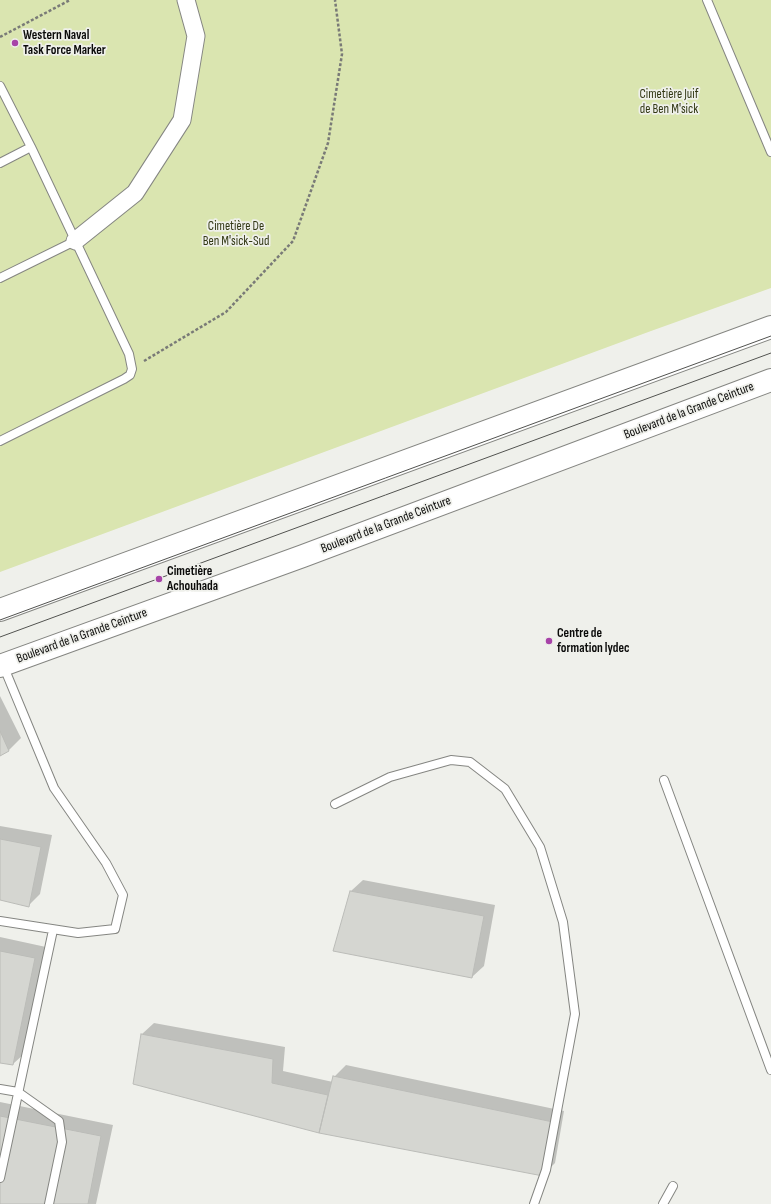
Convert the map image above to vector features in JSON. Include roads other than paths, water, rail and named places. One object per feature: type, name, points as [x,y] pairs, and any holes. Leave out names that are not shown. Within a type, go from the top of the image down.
[{"type":"main road","points":[[0,610],[771,327]]},
{"type":"main road","name":"Boulevard de la Grande Ceinture","points":[[1,666],[296,558],[771,380]]},
{"type":"street","points":[[74,241],[135,194],[182,120],[196,36],[186,0]]},
{"type":"lane","points":[[707,0],[771,152]]},
{"type":"lane","points":[[0,86],[129,354],[132,369],[130,375],[124,380],[0,442]]},
{"type":"lane","points":[[0,163],[31,148]]},
{"type":"lane","points":[[0,278],[74,241]]},
{"type":"lane","points":[[0,921],[78,933],[115,929],[123,895],[106,863],[54,788],[1,666]]},
{"type":"lane","points":[[335,804],[390,777],[451,760],[470,762],[505,789],[540,847],[563,922],[575,1014],[546,1170],[534,1204]]},
{"type":"lane","points":[[664,780],[771,1070]]},
{"type":"lane","points":[[0,1178],[53,930]]},
{"type":"lane","points":[[0,1090],[18,1092],[59,1121],[62,1142],[49,1204]]},
{"type":"lane","points":[[663,1204],[673,1186]]},
{"type":"tram line","points":[[0,620],[771,336]]},
{"type":"tram line","points":[[0,637],[771,353]]},
{"type":"place","name":"Western Naval Task Force Marker","points":[[15,43]]},
{"type":"place","name":"Cimetière Achouhada","points":[[159,579]]},
{"type":"place","name":"Centre de formation lydec","points":[[549,641]]},
{"type":"park label","name":"Cimetière Juif de Ben M'sick","points":[[669,102]]},
{"type":"park label","name":"Cimetière De Ben M'sick-Sud","points":[[236,234]]}]
